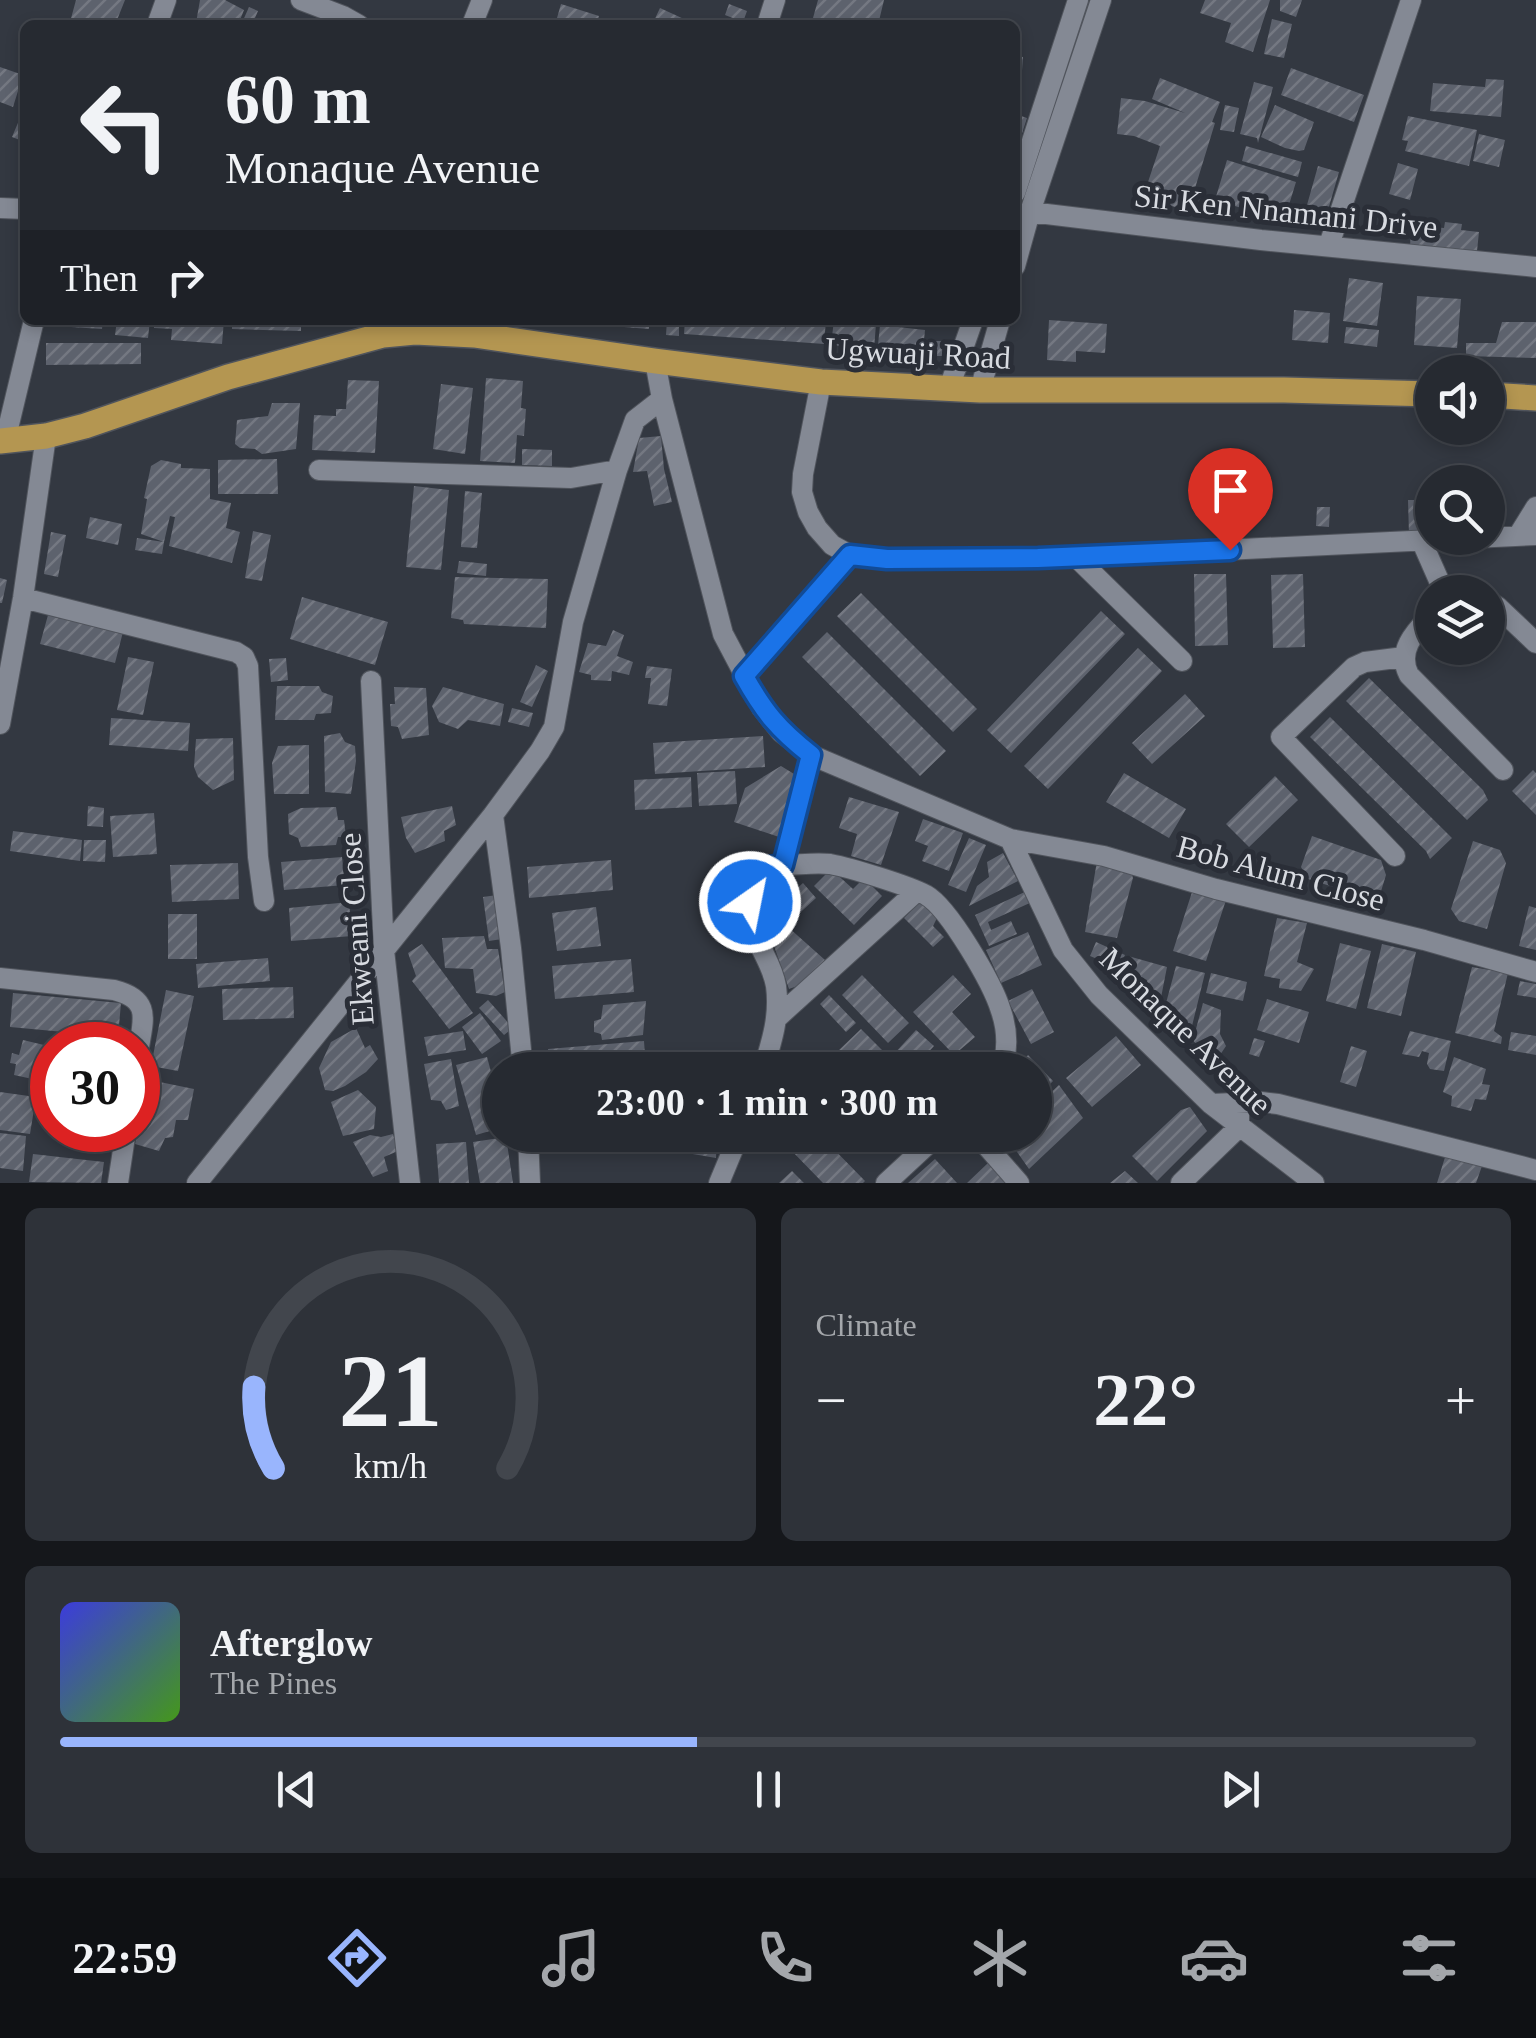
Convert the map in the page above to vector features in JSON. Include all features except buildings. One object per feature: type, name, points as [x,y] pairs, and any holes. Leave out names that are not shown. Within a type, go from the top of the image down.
[{"type":"main road","name":"Ugwuaji Road","points":[[3,441],[85,426],[228,377],[383,335],[444,332],[821,382],[980,390],[1415,394]]},
{"type":"main road","points":[[1505,396],[1536,398]]},
{"type":"street","points":[[300,0],[350,20]]},
{"type":"street","points":[[1020,177],[1078,0]]},
{"type":"street","points":[[1020,248],[1100,0]]},
{"type":"street","points":[[1329,245],[1411,0]]},
{"type":"street","name":"Sir Ken Nnamani Drive","points":[[1030,212],[1536,267]]},
{"type":"street","points":[[3,441],[33,325]]},
{"type":"street","points":[[949,388],[971,325]]},
{"type":"street","points":[[980,390],[999,325]]},
{"type":"street","points":[[655,361],[723,634],[762,708],[781,732],[811,755],[1010,839]]},
{"type":"street","points":[[821,382],[802,492],[817,528],[850,555],[887,559],[1076,557],[1415,542]]},
{"type":"street","points":[[197,1183],[540,752],[554,727],[573,622],[635,420],[662,399]]},
{"type":"street","points":[[0,720],[46,436]]},
{"type":"street","points":[[318,470],[570,478],[618,470]]},
{"type":"street","points":[[1527,535],[1536,508]]},
{"type":"street","points":[[744,676],[850,555]]},
{"type":"street","points":[[1076,557],[1182,661]]},
{"type":"street","points":[[22,598],[244,657],[248,666],[264,901]]},
{"type":"street","points":[[1505,614],[1536,643]]},
{"type":"street","points":[[1415,635],[1406,646],[1404,657],[1409,675],[1504,770]]},
{"type":"street","points":[[1395,856],[1281,737],[1354,668],[1366,662],[1404,657]]},
{"type":"street","name":"Ekweani Close","points":[[372,680],[384,950],[410,1178]]},
{"type":"street","points":[[783,865],[811,755]]},
{"type":"street","points":[[493,815],[521,1052]]},
{"type":"street","name":"Bob Alum Close","points":[[1010,839],[1104,856],[1536,972]]},
{"type":"street","name":"Monaque Avenue","points":[[1010,839],[1068,959],[1099,995],[1211,1104],[1314,1183]]},
{"type":"street","points":[[768,1052],[778,1017],[773,972],[756,934],[750,881],[761,870],[783,865],[828,864],[930,897],[964,940],[1002,1011],[1005,1052]]},
{"type":"street","points":[[778,1017],[917,891]]},
{"type":"street","points":[[0,978],[128,993],[143,1010],[142,1022]]},
{"type":"street","points":[[1211,1104],[1278,1104],[1536,1170]]},
{"type":"street","points":[[1180,1183],[1239,1126],[1238,1104]]},
{"type":"street","points":[[118,1183],[123,1152]]},
{"type":"street","points":[[529,1152],[530,1183]]},
{"type":"street","points":[[720,1183],[732,1152]]},
{"type":"street","points":[[886,1183],[920,1152]]},
{"type":"street","points":[[993,1152],[1019,1183]]},
{"type":"route","points":[[750,902],[750,881],[756,874],[783,865],[811,755],[781,732],[744,676],[850,555],[887,559],[1038,558],[1230,550]]}]
